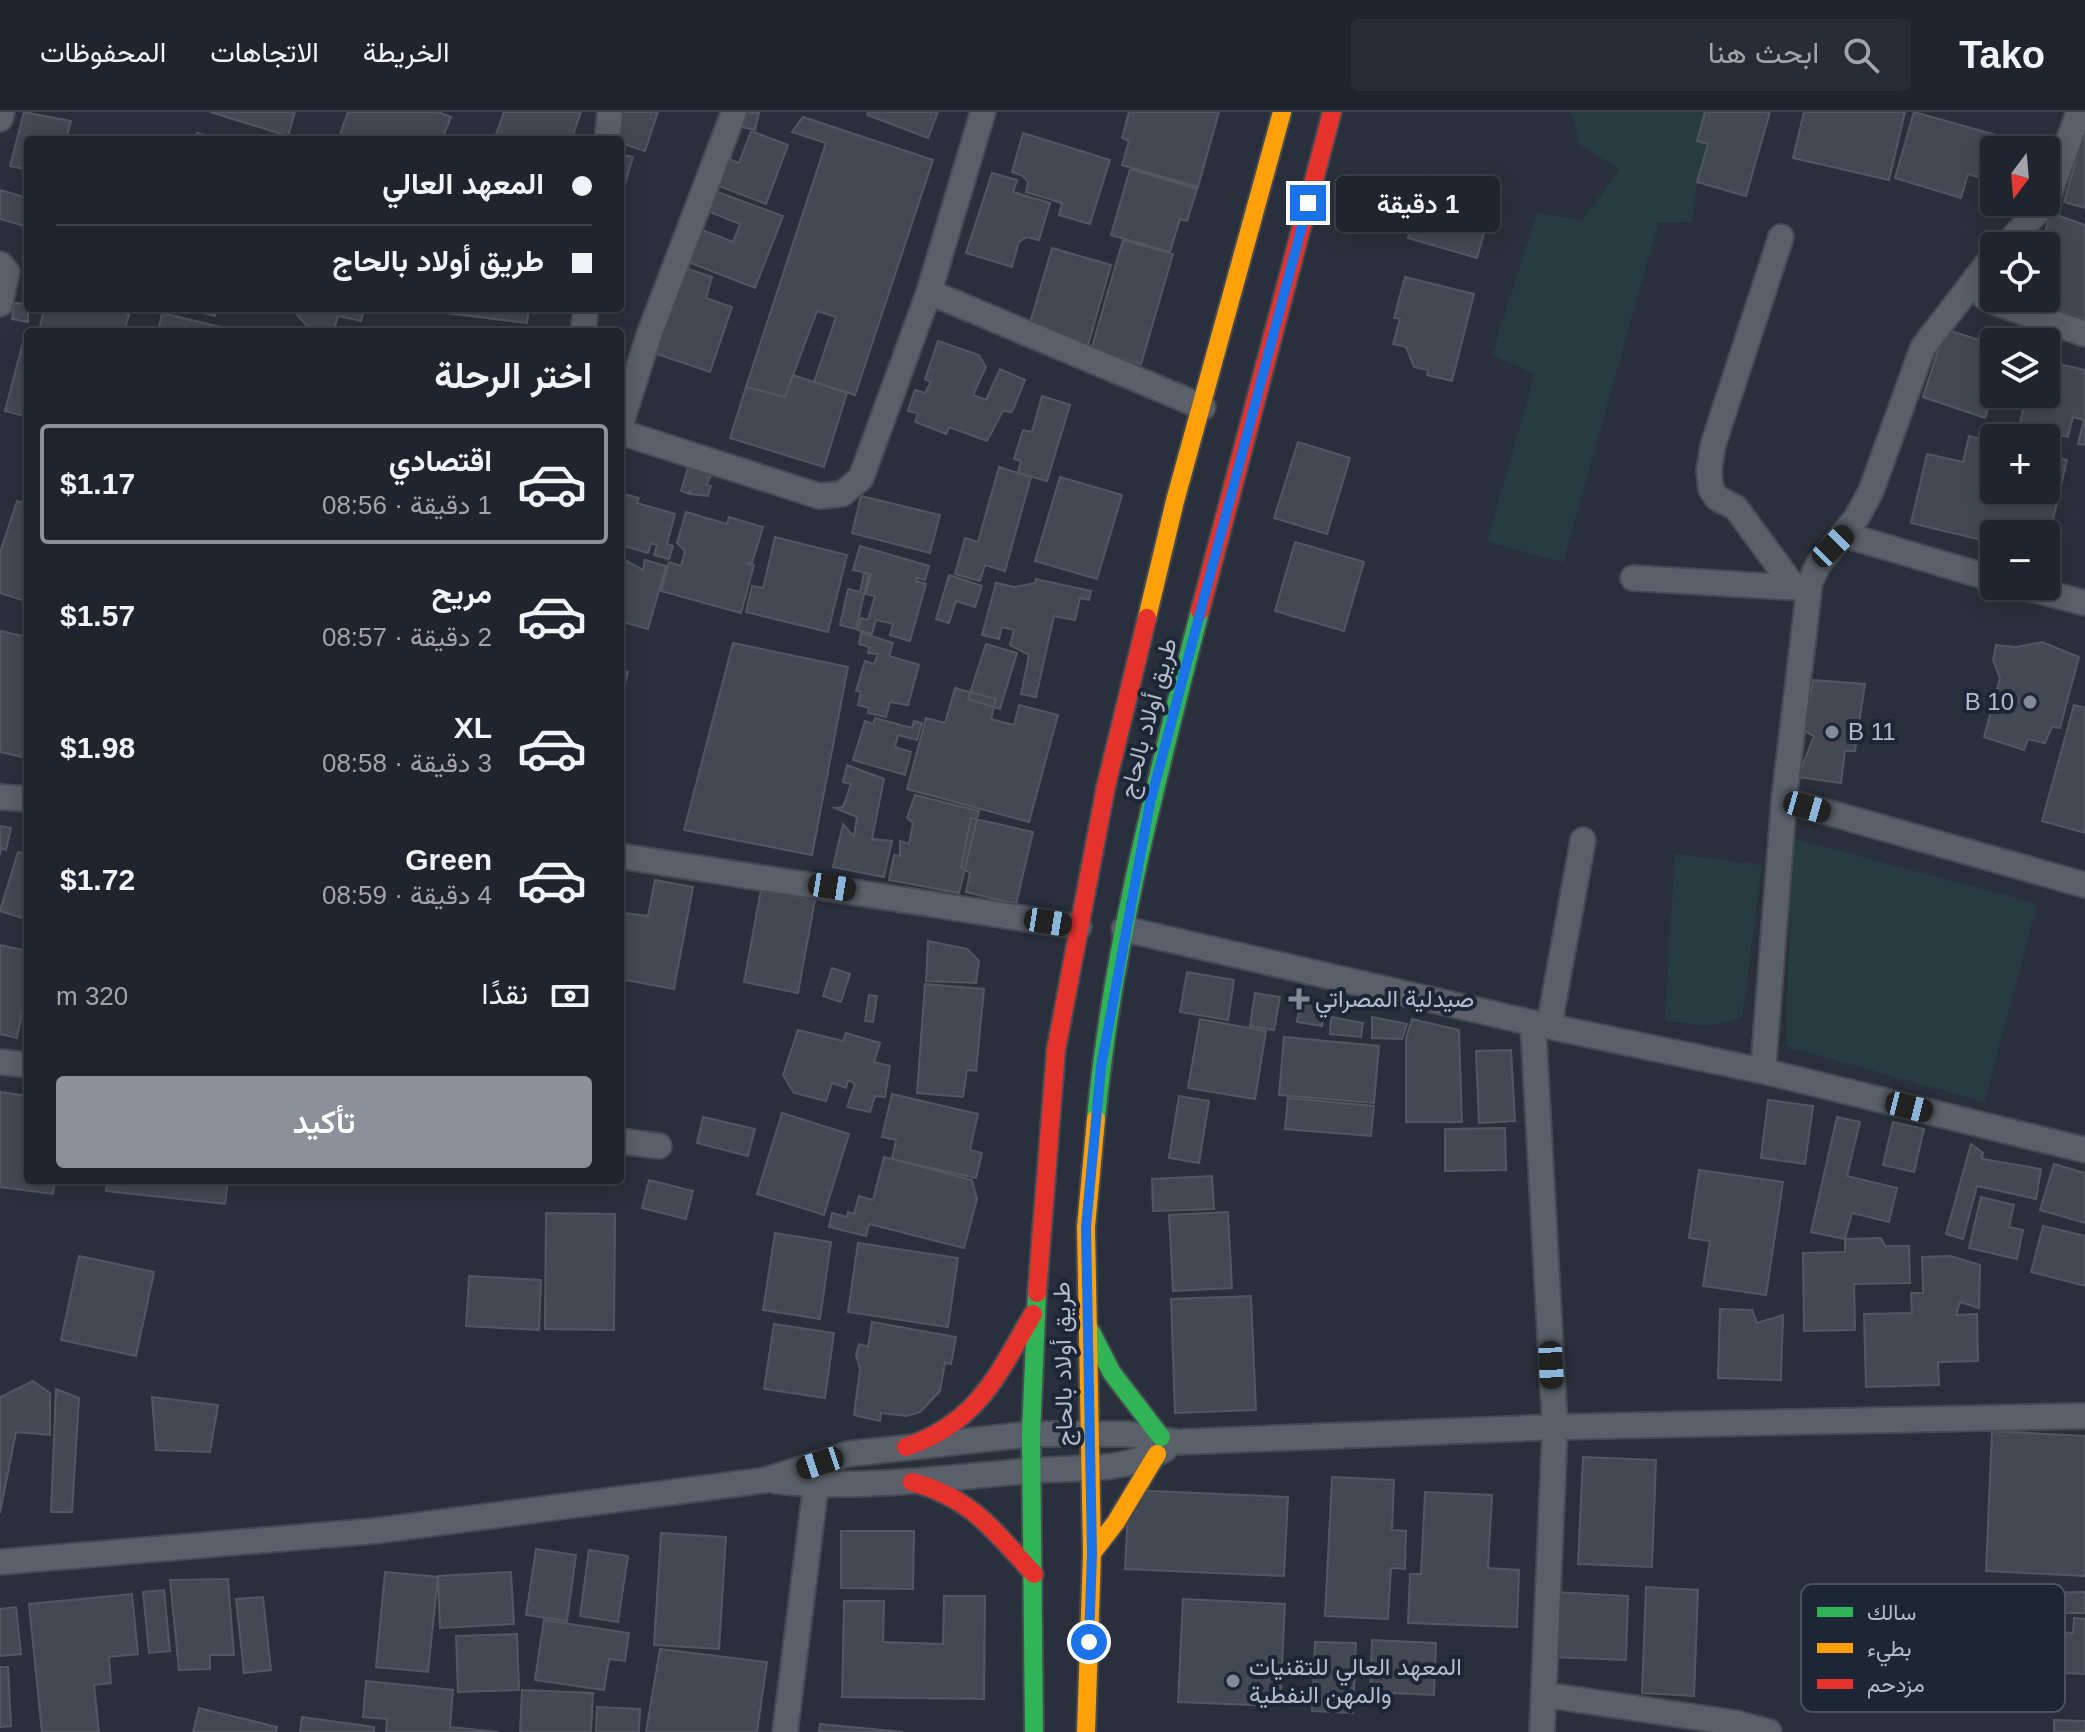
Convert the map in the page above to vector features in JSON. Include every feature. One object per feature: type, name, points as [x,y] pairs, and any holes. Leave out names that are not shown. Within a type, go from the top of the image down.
[{"type":"main road","name":"طريق أولاد بالحاج","points":[[1034,1732],[1031,1434],[1035,1310],[1056,1050],[1106,786],[1175,501],[1282,112]]},
{"type":"main road","name":"طريق أولاد بالحاج","points":[[1086,1732],[1092,1553],[1085,1321],[1086,1227],[1101,1067],[1124,929],[1150,803],[1332,112]]},
{"type":"main road","points":[[906,1447],[935,1440],[969,1417],[1035,1310]]},
{"type":"main road","points":[[1085,1321],[1112,1373],[1165,1444],[1116,1522],[1092,1553]]},
{"type":"main road","points":[[912,1482],[945,1489],[968,1502],[1034,1574]]},
{"type":"street","points":[[0,119],[2,112]]},
{"type":"street","points":[[607,136],[610,112]]},
{"type":"street","points":[[624,413],[649,335],[734,112]]},
{"type":"street","points":[[624,433],[819,496],[842,494],[861,478],[929,292],[983,112]]},
{"type":"street","points":[[2018,232],[2046,203],[2079,112]]},
{"type":"street","points":[[1781,237],[1713,445],[1709,471],[1711,489],[1717,498],[1736,508],[1801,588]]},
{"type":"street","points":[[0,264],[7,272],[0,304]]},
{"type":"street","points":[[1763,1071],[1801,588],[1845,535],[1871,491],[1923,347],[1937,324],[1980,275]]},
{"type":"street","points":[[1974,283],[1985,297],[1999,304],[2085,334]]},
{"type":"street","points":[[929,292],[1203,407]]},
{"type":"street","points":[[1845,535],[1980,575]]},
{"type":"street","points":[[1633,578],[1801,588]]},
{"type":"street","points":[[2060,596],[2085,603]]},
{"type":"street","points":[[0,797],[24,799]]},
{"type":"street","points":[[1784,800],[2085,885]]},
{"type":"street","points":[[1542,1732],[1546,1695],[1555,1427],[1541,1025],[1583,840]]},
{"type":"street","points":[[624,857],[1079,927]]},
{"type":"street","points":[[1124,929],[1541,1025],[1763,1071],[2085,1150]]},
{"type":"street","points":[[0,1062],[24,1065]]},
{"type":"street","points":[[624,1142],[659,1146]]},
{"type":"street","points":[[0,1562],[374,1531],[766,1480],[848,1454],[1031,1434],[1088,1435],[1165,1444],[1555,1427],[2085,1416]]},
{"type":"street","points":[[766,1480],[816,1485],[912,1482],[1032,1471],[1090,1471],[1165,1444]]},
{"type":"street","points":[[785,1732],[816,1485]]},
{"type":"street","points":[[1546,1695],[1736,1723],[1769,1732]]},
{"type":"green space","points":[[1569,112],[1705,112],[1697,141],[1708,144],[1697,182],[1692,222],[1658,223],[1563,562],[1487,542],[1535,374],[1492,355],[1537,213],[1582,220],[1620,170],[1579,144],[1573,116]]},
{"type":"green space","points":[[1792,838],[2037,904],[1984,1102],[1786,1046]]},
{"type":"green space","points":[[1675,854],[1762,865],[1742,1017],[1710,1026],[1665,1021]]},
{"type":"building","points":[[24,112],[71,121],[67,136],[24,136],[24,169],[10,166]]},
{"type":"building","points":[[210,112],[295,112],[288,136]]},
{"type":"building","points":[[348,112],[438,112],[451,117],[444,136],[339,136]]},
{"type":"building","points":[[504,112],[581,112],[572,136],[495,136]]},
{"type":"building","points":[[608,112],[658,112],[645,151],[624,144],[624,136],[610,136]]},
{"type":"building","points":[[731,112],[759,113],[755,130],[728,124]]},
{"type":"building","points":[[868,112],[938,112],[928,138],[867,115]]},
{"type":"building","points":[[1129,112],[1219,112],[1198,187],[1122,165],[1129,141],[1122,138]]},
{"type":"building","points":[[1705,112],[1770,112],[1746,196],[1697,182],[1708,144],[1697,141]]},
{"type":"building","points":[[1804,112],[1905,112],[1889,180],[1793,158]]},
{"type":"building","points":[[1914,112],[2000,136],[1980,136],[1980,178],[1968,174],[1961,198],[1895,178]]},
{"type":"building","points":[[803,117],[933,160],[855,395],[814,382],[836,317],[817,311],[785,397],[746,387],[826,143],[792,132]]},
{"type":"building","points":[[2085,129],[2085,208],[2064,202]]},
{"type":"building","points":[[751,131],[788,145],[766,204],[714,184],[724,157],[739,163]]},
{"type":"building","points":[[1023,133],[1110,160],[1090,224],[1059,215],[1062,203],[1026,192],[1028,182],[1023,176],[1012,172]]},
{"type":"building","points":[[624,155],[633,157],[624,187]]},
{"type":"building","points":[[1130,169],[1197,189],[1187,221],[1180,219],[1170,252],[1111,235]]},
{"type":"building","points":[[992,173],[1017,180],[1013,192],[1050,203],[1039,240],[1027,237],[1019,242],[1012,267],[966,253]]},
{"type":"building","points":[[1426,175],[1495,194],[1477,258],[1408,238]]},
{"type":"building","points":[[0,190],[24,197],[24,226],[0,219]]},
{"type":"building","points":[[712,190],[783,216],[755,288],[688,262],[700,229],[733,242],[740,224],[705,210]]},
{"type":"building","points":[[2050,216],[2085,225],[2085,320],[2060,312],[2060,232],[2045,232]]},
{"type":"building","points":[[1123,240],[1173,254],[1141,364],[1091,350]]},
{"type":"building","points":[[1052,248],[1111,265],[1088,345],[1030,323]]},
{"type":"building","points":[[679,266],[712,277],[706,298],[732,307],[710,372],[651,352]]},
{"type":"building","points":[[1405,277],[1474,294],[1452,381],[1427,375],[1428,370],[1414,367],[1406,347],[1393,344],[1400,319],[1394,318]]},
{"type":"building","points":[[14,303],[24,304],[28,322],[12,319]]},
{"type":"building","points":[[43,312],[118,312],[129,315],[125,328],[40,327]]},
{"type":"building","points":[[295,312],[363,312],[361,321],[338,316],[334,328],[307,326]]},
{"type":"building","points":[[439,312],[528,312],[527,323]]},
{"type":"building","points":[[162,313],[225,328],[159,328]]},
{"type":"building","points":[[1945,329],[1980,340],[1980,408],[1988,408],[1985,418],[1923,397]]},
{"type":"building","points":[[938,341],[979,355],[986,367],[973,395],[986,400],[1000,369],[1025,380],[1012,412],[1003,411],[987,441],[949,427],[946,434],[915,422],[918,413],[908,411],[915,390],[925,393],[931,382],[925,379]]},
{"type":"building","points":[[23,342],[24,342],[24,416],[5,411]]},
{"type":"building","points":[[2060,364],[2085,370],[2085,445],[2078,444],[2084,420],[2073,417],[2068,437],[2060,435],[2060,424],[2020,424],[2024,408],[2060,408]]},
{"type":"building","points":[[793,375],[847,393],[824,467],[730,438],[746,387],[785,397]]},
{"type":"building","points":[[1042,396],[1070,405],[1047,481],[1018,473],[1021,461],[1014,459],[1023,430],[1032,432]]},
{"type":"building","points":[[1969,436],[1980,439],[1980,504],[2057,504],[2053,520],[1980,520],[1980,540],[1911,523],[1927,454],[1963,462]]},
{"type":"building","points":[[1298,442],[1350,458],[1327,534],[1274,518]]},
{"type":"building","points":[[691,458],[717,465],[706,485],[711,486],[708,496],[691,494],[690,490],[689,494],[681,491]]},
{"type":"building","points":[[2060,458],[2067,460],[2060,490]]},
{"type":"building","points":[[999,467],[1031,477],[1005,571],[985,565],[980,581],[955,574],[965,538],[978,542]]},
{"type":"building","points":[[1060,477],[1122,495],[1097,579],[1035,561]]},
{"type":"building","points":[[624,494],[639,498],[637,503],[675,514],[667,544],[673,546],[669,559],[654,555],[657,545],[651,543],[648,553],[624,546]]},
{"type":"building","points":[[861,496],[940,515],[930,553],[852,533]]},
{"type":"building","points":[[17,501],[24,503],[24,601],[0,593],[0,553]]},
{"type":"building","points":[[686,512],[727,524],[729,517],[763,527],[752,563],[746,563],[754,565],[741,613],[661,591],[669,562],[681,566],[685,551],[677,543]]},
{"type":"building","points":[[775,537],[847,555],[828,632],[746,612],[752,586],[763,588]]},
{"type":"building","points":[[1295,542],[1364,562],[1344,631],[1275,611]]},
{"type":"building","points":[[860,546],[929,566],[925,580],[917,578],[916,581],[926,584],[910,641],[890,635],[893,624],[876,620],[872,634],[858,630],[861,618],[868,620],[875,596],[866,594],[871,574],[853,570]]},
{"type":"building","points":[[624,559],[643,570],[645,560],[666,566],[648,629],[624,622]]},
{"type":"building","points":[[864,573],[869,574],[856,629],[840,625],[848,589],[860,592]]},
{"type":"building","points":[[949,575],[982,586],[975,607],[956,601],[949,623],[936,619]]},
{"type":"building","points":[[1036,579],[1091,591],[1089,600],[1080,598],[1075,620],[1054,616],[1036,697],[1021,694],[1029,655],[1010,645],[1014,630],[1002,627],[999,639],[982,635],[996,583],[1015,587],[1035,583]]},
{"type":"building","points":[[0,631],[24,636],[24,747],[22,757],[0,752]]},
{"type":"building","points":[[861,633],[893,643],[889,656],[919,665],[908,705],[890,702],[886,717],[868,713],[869,708],[858,705],[861,692],[856,691],[865,661],[874,664],[878,654],[868,653],[869,647],[859,644]]},
{"type":"building","name":"B 10","points":[[2042,642],[2079,657],[2060,728],[2052,727],[2045,743],[2028,739],[2024,750],[1984,737],[2000,678],[1993,660],[1996,645],[2016,647]]},
{"type":"building","points":[[733,643],[848,667],[812,855],[684,830]]},
{"type":"building","points":[[986,644],[1017,653],[1000,709],[968,699]]},
{"type":"building","name":"B 11","points":[[1813,680],[1865,684],[1855,751],[1845,751],[1841,783],[1798,777],[1814,736],[1799,728],[1801,707],[1808,708]]},
{"type":"building","points":[[955,688],[996,699],[991,719],[1014,725],[1019,705],[1058,715],[1029,822],[907,789],[926,718],[945,723]]},
{"type":"building","points":[[2074,705],[2085,708],[2085,833],[2042,821]]},
{"type":"building","points":[[875,718],[912,728],[914,721],[922,723],[917,740],[898,735],[895,747],[911,752],[905,775],[853,760],[865,721],[873,724]]},
{"type":"building","points":[[847,765],[884,779],[872,839],[892,841],[884,877],[833,867],[843,824],[854,837],[857,817],[835,808],[843,807],[851,784],[843,782]]},
{"type":"building","points":[[915,795],[979,811],[959,893],[889,880],[894,855],[900,856],[900,841],[909,844],[913,823],[907,818]]},
{"type":"building","points":[[971,818],[1033,832],[1016,904],[966,892],[970,873],[961,867]]},
{"type":"building","points":[[0,826],[11,828],[6,850],[1,848],[0,855]]},
{"type":"building","points":[[18,852],[24,854],[24,919],[0,911]]},
{"type":"building","points":[[655,880],[693,887],[674,989],[624,980],[625,913],[648,916]]},
{"type":"building","points":[[761,890],[815,900],[798,993],[744,982]]},
{"type":"building","points":[[928,941],[967,949],[979,961],[976,983],[926,981]]},
{"type":"building","points":[[0,945],[24,950],[24,1004],[17,1038],[0,1034]]},
{"type":"building","points":[[832,968],[850,974],[841,1002],[823,996]]},
{"type":"building","points":[[1187,972],[1234,980],[1228,1020],[1180,1012]]},
{"type":"building","points":[[925,984],[984,989],[976,1071],[967,1070],[963,1097],[917,1093]]},
{"type":"building","points":[[1255,993],[1280,997],[1274,1030],[1250,1026]]},
{"type":"building","points":[[869,995],[877,996],[873,1022],[865,1021]]},
{"type":"building","points":[[1301,1000],[1326,1004],[1322,1026],[1297,1022]]},
{"type":"building","points":[[1331,1017],[1363,1023],[1361,1037],[1330,1034]]},
{"type":"building","points":[[1372,1017],[1407,1024],[1402,1039],[1372,1038]]},
{"type":"building","points":[[1200,1019],[1266,1031],[1255,1099],[1188,1088]]},
{"type":"building","points":[[1412,1019],[1459,1030],[1462,1122],[1406,1122],[1406,1039]]},
{"type":"building","points":[[798,1030],[843,1041],[846,1033],[880,1043],[874,1062],[890,1066],[885,1097],[875,1096],[870,1112],[847,1107],[855,1084],[848,1080],[846,1088],[832,1083],[826,1101],[794,1093],[783,1075]]},
{"type":"building","points":[[1284,1037],[1379,1046],[1374,1103],[1279,1095]]},
{"type":"building","points":[[1511,1050],[1515,1121],[1479,1123],[1476,1051]]},
{"type":"building","points":[[0,1092],[24,1095],[24,1184],[54,1184],[53,1194],[0,1187]]},
{"type":"building","points":[[892,1094],[978,1114],[970,1150],[982,1153],[976,1178],[892,1159],[896,1140],[882,1137]]},
{"type":"building","points":[[1179,1096],[1209,1101],[1199,1163],[1169,1158]]},
{"type":"building","points":[[1288,1098],[1374,1106],[1371,1136],[1285,1129]]},
{"type":"building","points":[[1768,1100],[1813,1106],[1805,1164],[1761,1158]]},
{"type":"building","points":[[782,1113],[849,1134],[824,1215],[757,1194]]},
{"type":"building","points":[[703,1117],[755,1129],[748,1156],[697,1143]]},
{"type":"building","points":[[1837,1117],[1860,1122],[1847,1176],[1897,1188],[1889,1222],[1852,1213],[1845,1239],[1811,1232]]},
{"type":"building","points":[[1893,1122],[1924,1129],[1914,1172],[1883,1165]]},
{"type":"building","points":[[1505,1128],[1506,1170],[1445,1171],[1445,1129]]},
{"type":"building","points":[[1971,1144],[1983,1153],[1982,1159],[2041,1169],[2036,1199],[1977,1186],[1963,1239],[1946,1234]]},
{"type":"building","points":[[884,1157],[972,1180],[977,1199],[964,1248],[869,1224],[866,1236],[829,1227],[832,1213],[847,1217],[848,1212],[854,1214],[859,1196],[873,1200]]},
{"type":"building","points":[[2054,1164],[2085,1173],[2085,1223],[2040,1210]]},
{"type":"building","points":[[1699,1170],[1783,1182],[1766,1295],[1703,1286],[1710,1241],[1689,1238]]},
{"type":"building","points":[[1212,1176],[1214,1209],[1153,1211],[1152,1179]]},
{"type":"building","points":[[649,1180],[693,1191],[686,1219],[642,1208]]},
{"type":"building","points":[[107,1184],[228,1184],[225,1204],[106,1191]]},
{"type":"building","points":[[1981,1197],[2014,1205],[2009,1227],[2023,1230],[2017,1259],[1969,1248]]},
{"type":"building","points":[[1228,1212],[1232,1288],[1173,1291],[1169,1215]]},
{"type":"building","points":[[546,1213],[615,1214],[614,1330],[545,1329]]},
{"type":"building","points":[[2043,1226],[2085,1236],[2085,1286],[2031,1272]]},
{"type":"building","points":[[775,1233],[831,1242],[820,1319],[763,1310]]},
{"type":"building","points":[[1881,1238],[1885,1246],[1909,1246],[1910,1283],[1854,1284],[1855,1330],[1804,1331],[1803,1253],[1845,1252],[1845,1239]]},
{"type":"building","points":[[858,1243],[958,1258],[948,1327],[848,1312]]},
{"type":"building","points":[[79,1256],[154,1272],[136,1356],[61,1340]]},
{"type":"building","points":[[1950,1256],[1980,1265],[1979,1308],[1960,1302],[1956,1315],[1977,1314],[1978,1361],[1938,1362],[1939,1385],[1866,1387],[1864,1314],[1912,1313],[1911,1293],[1923,1293],[1922,1257]]},
{"type":"building","points":[[469,1276],[541,1280],[539,1330],[466,1326]]},
{"type":"building","points":[[1251,1296],[1256,1410],[1175,1413],[1171,1299]]},
{"type":"building","points":[[1720,1309],[1752,1310],[1757,1323],[1783,1315],[1781,1380],[1718,1378]]},
{"type":"building","points":[[872,1322],[956,1337],[951,1364],[945,1363],[940,1391],[920,1412],[906,1416],[881,1413],[880,1421],[854,1415],[860,1369],[856,1355],[859,1344],[868,1347]]},
{"type":"building","points":[[774,1324],[834,1333],[825,1398],[764,1389]]},
{"type":"building","points":[[33,1381],[50,1393],[50,1435],[16,1432],[0,1513],[0,1397]]},
{"type":"building","points":[[56,1389],[79,1398],[72,1512],[51,1512]]},
{"type":"building","points":[[152,1397],[218,1405],[210,1452],[156,1450]]},
{"type":"building","points":[[1992,1431],[2085,1436],[2085,1576],[1986,1571]]},
{"type":"building","points":[[1583,1457],[1656,1460],[1652,1567],[1578,1564]]},
{"type":"building","points":[[1332,1477],[1394,1480],[1392,1530],[1406,1531],[1405,1569],[1391,1568],[1388,1619],[1325,1616]]},
{"type":"building","points":[[1129,1490],[1288,1497],[1284,1576],[1125,1569]]},
{"type":"building","points":[[1425,1492],[1492,1495],[1488,1568],[1519,1570],[1517,1627],[1408,1623],[1410,1574],[1421,1574]]},
{"type":"building","points":[[841,1531],[914,1531],[913,1589],[841,1588]]},
{"type":"building","points":[[661,1533],[726,1537],[719,1649],[654,1645]]},
{"type":"building","points":[[536,1549],[576,1555],[567,1621],[526,1615]]},
{"type":"building","points":[[589,1550],[628,1556],[618,1622],[580,1616]]},
{"type":"building","points":[[385,1572],[438,1577],[428,1672],[376,1667]]},
{"type":"building","points":[[511,1572],[514,1624],[440,1628],[438,1576]]},
{"type":"building","points":[[228,1579],[234,1655],[210,1655],[210,1669],[179,1670],[170,1580]]},
{"type":"building","points":[[1646,1587],[1698,1590],[1694,1696],[1642,1693]]},
{"type":"building","points":[[164,1590],[170,1651],[149,1653],[143,1592]]},
{"type":"building","points":[[1553,1592],[1628,1596],[1626,1660],[1551,1657]]},
{"type":"building","points":[[2065,1592],[2085,1592],[2085,1613],[2065,1613]]},
{"type":"building","points":[[132,1594],[138,1654],[109,1657],[111,1683],[94,1685],[99,1732],[42,1732],[29,1604]]},
{"type":"building","points":[[944,1596],[985,1596],[984,1699],[842,1697],[844,1601],[884,1601],[883,1642],[943,1644]]},
{"type":"building","points":[[263,1597],[271,1670],[244,1673],[236,1599]]},
{"type":"building","points":[[1183,1599],[1285,1604],[1280,1706],[1178,1702]]},
{"type":"building","points":[[16,1607],[21,1654],[0,1656],[0,1609]]},
{"type":"building","points":[[2074,1618],[2085,1619],[2085,1674],[2065,1673],[2065,1632],[2073,1633]]},
{"type":"building","points":[[544,1620],[629,1633],[625,1661],[609,1659],[604,1690],[535,1680]]},
{"type":"building","points":[[517,1634],[519,1690],[458,1692],[456,1636]]},
{"type":"building","points":[[1372,1640],[1436,1643],[1434,1695],[1370,1692]]},
{"type":"building","points":[[1315,1642],[1356,1643],[1353,1713],[1312,1711]]},
{"type":"building","points":[[660,1649],[767,1662],[757,1732],[646,1732]]},
{"type":"building","points":[[0,1667],[8,1667],[11,1726],[0,1727]]},
{"type":"building","points":[[366,1681],[453,1690],[450,1727],[498,1732],[386,1732],[387,1719],[363,1717]]},
{"type":"building","points":[[522,1690],[593,1693],[591,1732],[520,1732]]},
{"type":"building","points":[[597,1707],[640,1709],[639,1732],[596,1732]]},
{"type":"building","points":[[199,1708],[277,1727],[276,1732],[193,1732]]},
{"type":"building","points":[[302,1717],[374,1727],[374,1732],[300,1732]]},
{"type":"building","points":[[2054,1720],[2085,1721],[2085,1732],[2054,1732]]},
{"type":"building","points":[[820,1724],[903,1732],[819,1732]]},
{"type":"traffic: fast","points":[[1096,1119],[1113,991],[1138,863],[1200,611]]},
{"type":"traffic: fast","points":[[1034,1732],[1031,1434],[1037,1293]]},
{"type":"traffic: fast","points":[[1089,1328],[1112,1373],[1161,1437]]},
{"type":"traffic: slow","points":[[1147,618],[1175,501],[1282,112]]},
{"type":"traffic: slow","points":[[1086,1732],[1092,1553],[1086,1227],[1096,1119]]},
{"type":"traffic: slow","points":[[1092,1553],[1116,1522],[1157,1454]]},
{"type":"traffic: jam","points":[[1200,611],[1332,112]]},
{"type":"traffic: jam","points":[[1037,1293],[1056,1050],[1106,786],[1147,618]]},
{"type":"traffic: jam","points":[[906,1447],[931,1437],[968,1410],[996,1377],[1033,1314]]},
{"type":"traffic: jam","points":[[912,1482],[951,1497],[966,1507],[994,1530],[1034,1574]]},
{"type":"place","name":"B 10","points":[[2030,702]]},
{"type":"place","name":"B 11","points":[[1832,732]]},
{"type":"place","name":"صيدلية المصراتي","points":[[1299,999]]},
{"type":"place","name":"المعهد العالي للتقنيات والمهن النفطية","points":[[1233,1681]]},
{"type":"route","points":[[1089,1642],[1092,1553],[1085,1321],[1086,1227],[1101,1067],[1124,929],[1150,803],[1308,203]]}]
